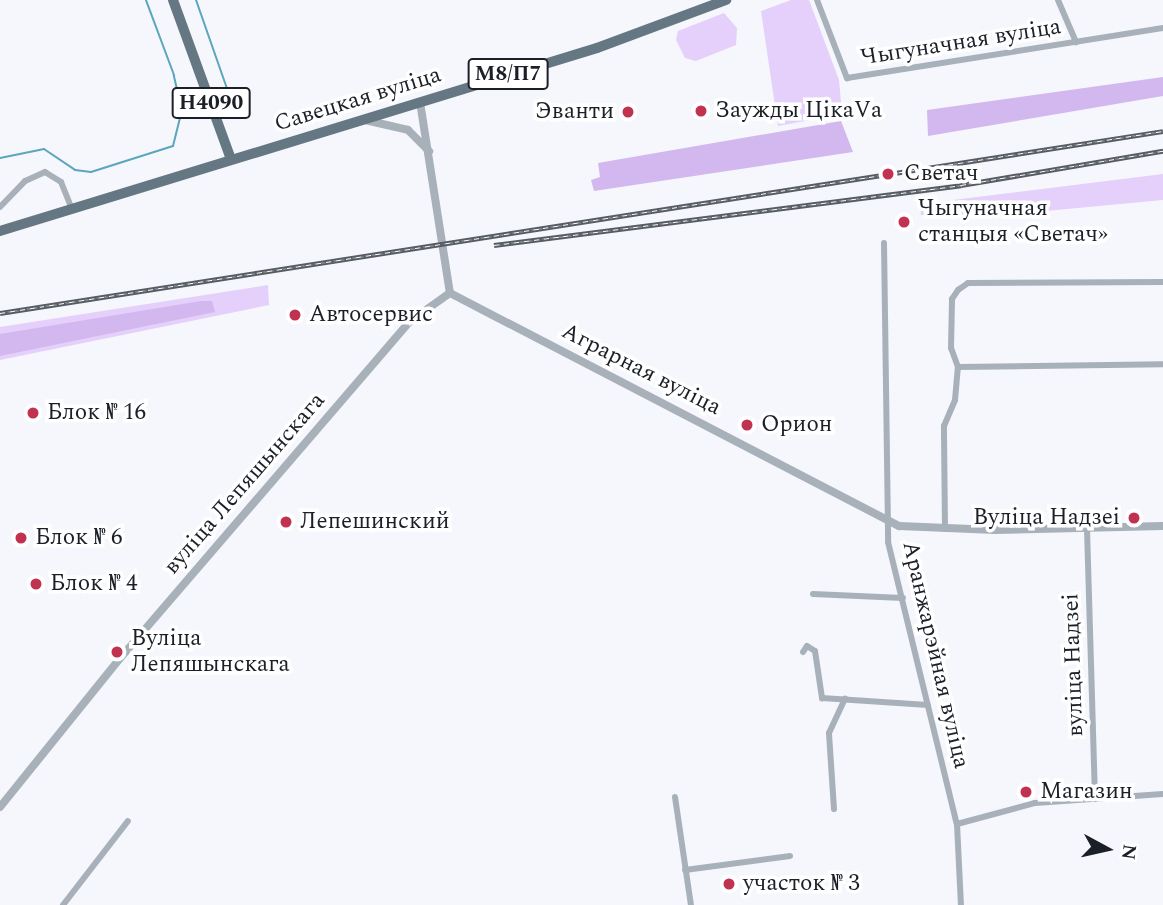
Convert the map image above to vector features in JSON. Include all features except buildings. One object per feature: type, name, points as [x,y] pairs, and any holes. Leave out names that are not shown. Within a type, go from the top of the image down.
[{"type":"main road","name":"Н4090","points":[[173,0],[231,159]]},
{"type":"main road","name":"Савецкая вуліца","points":[[0,232],[597,48],[726,0]]},
{"type":"street","name":"Чыгуначная вуліца","points":[[817,0],[847,78],[1163,28]]},
{"type":"street","points":[[1058,0],[1076,42]]},
{"type":"street","points":[[420,102],[431,154],[450,293]]},
{"type":"street","points":[[362,120],[408,130],[431,154]]},
{"type":"street","points":[[0,207],[25,181],[45,172],[61,182],[72,209]]},
{"type":"street","name":"Аранжарэйная вуліца","points":[[884,243],[888,523],[903,598],[957,824],[961,905]]},
{"type":"street","points":[[945,529],[944,426],[955,400],[958,367],[951,348],[952,299],[968,283],[1163,282]]},
{"type":"street","name":"Аграрная вуліца","points":[[450,293],[888,523],[945,529],[1163,526]]},
{"type":"street","name":"вуліца Лепяшынскага","points":[[0,807],[122,656],[410,323],[450,293]]},
{"type":"street","points":[[958,367],[1163,364]]},
{"type":"street","name":"вуліца Надзеі","points":[[1087,529],[1095,799]]},
{"type":"street","points":[[813,594],[903,598]]},
{"type":"street","points":[[803,652],[807,646],[815,651],[817,694],[822,698],[928,705]]},
{"type":"street","points":[[834,809],[829,733],[845,698]]},
{"type":"street","points":[[957,824],[1035,803],[1163,794]]},
{"type":"street","points":[[675,797],[691,905]]},
{"type":"street","points":[[63,905],[128,821]]},
{"type":"street","points":[[685,870],[790,856]]},
{"type":"shaded area","points":[[791,0],[809,0],[839,80],[842,114],[778,126],[761,11]]},
{"type":"shaded area","points":[[724,13],[737,28],[736,45],[696,61],[685,58],[676,40],[678,31]]},
{"type":"shaded area","points":[[1163,77],[1163,96],[928,136],[927,110]]},
{"type":"shaded area","points":[[841,121],[853,152],[594,191],[591,180],[600,177],[598,163]]},
{"type":"shaded area","points":[[1163,174],[1163,200],[959,219],[956,214],[921,215],[920,204]]},
{"type":"shaded area","points":[[268,285],[269,305],[0,360],[0,327]]},
{"type":"shaded area","points":[[212,301],[215,312],[0,356],[0,334]]},
{"type":"waterway","points":[[0,158],[44,149],[75,170],[91,172],[173,146],[182,111],[174,75],[146,0]]},
{"type":"waterway","points":[[196,0],[230,97]]},
{"type":"railway","points":[[0,313],[1163,131]]},
{"type":"railway","points":[[494,245],[961,185],[1163,151]]},
{"type":"place","name":"Заужды ЦікаVа","points":[[701,111]]},
{"type":"place","name":"Эванти","points":[[628,112]]},
{"type":"place","name":"Светач","points":[[888,174]]},
{"type":"place","name":"Чыгуначная станцыя «Светач»","points":[[904,222]]},
{"type":"place","name":"Автосервис","points":[[295,315]]},
{"type":"place","name":"Блок № 16","points":[[33,413]]},
{"type":"place","name":"Орион","points":[[747,425]]},
{"type":"place","name":"Вуліца Надзеі","points":[[1134,518]]},
{"type":"place","name":"Лепешинский","points":[[286,522]]},
{"type":"place","name":"Блок № 6","points":[[21,538]]},
{"type":"place","name":"Блок № 4","points":[[36,584]]},
{"type":"place","name":"Вуліца Лепяшынскага","points":[[117,652]]},
{"type":"place","name":"Магазин","points":[[1026,792]]},
{"type":"place","name":"участок № 3","points":[[729,884]]}]
